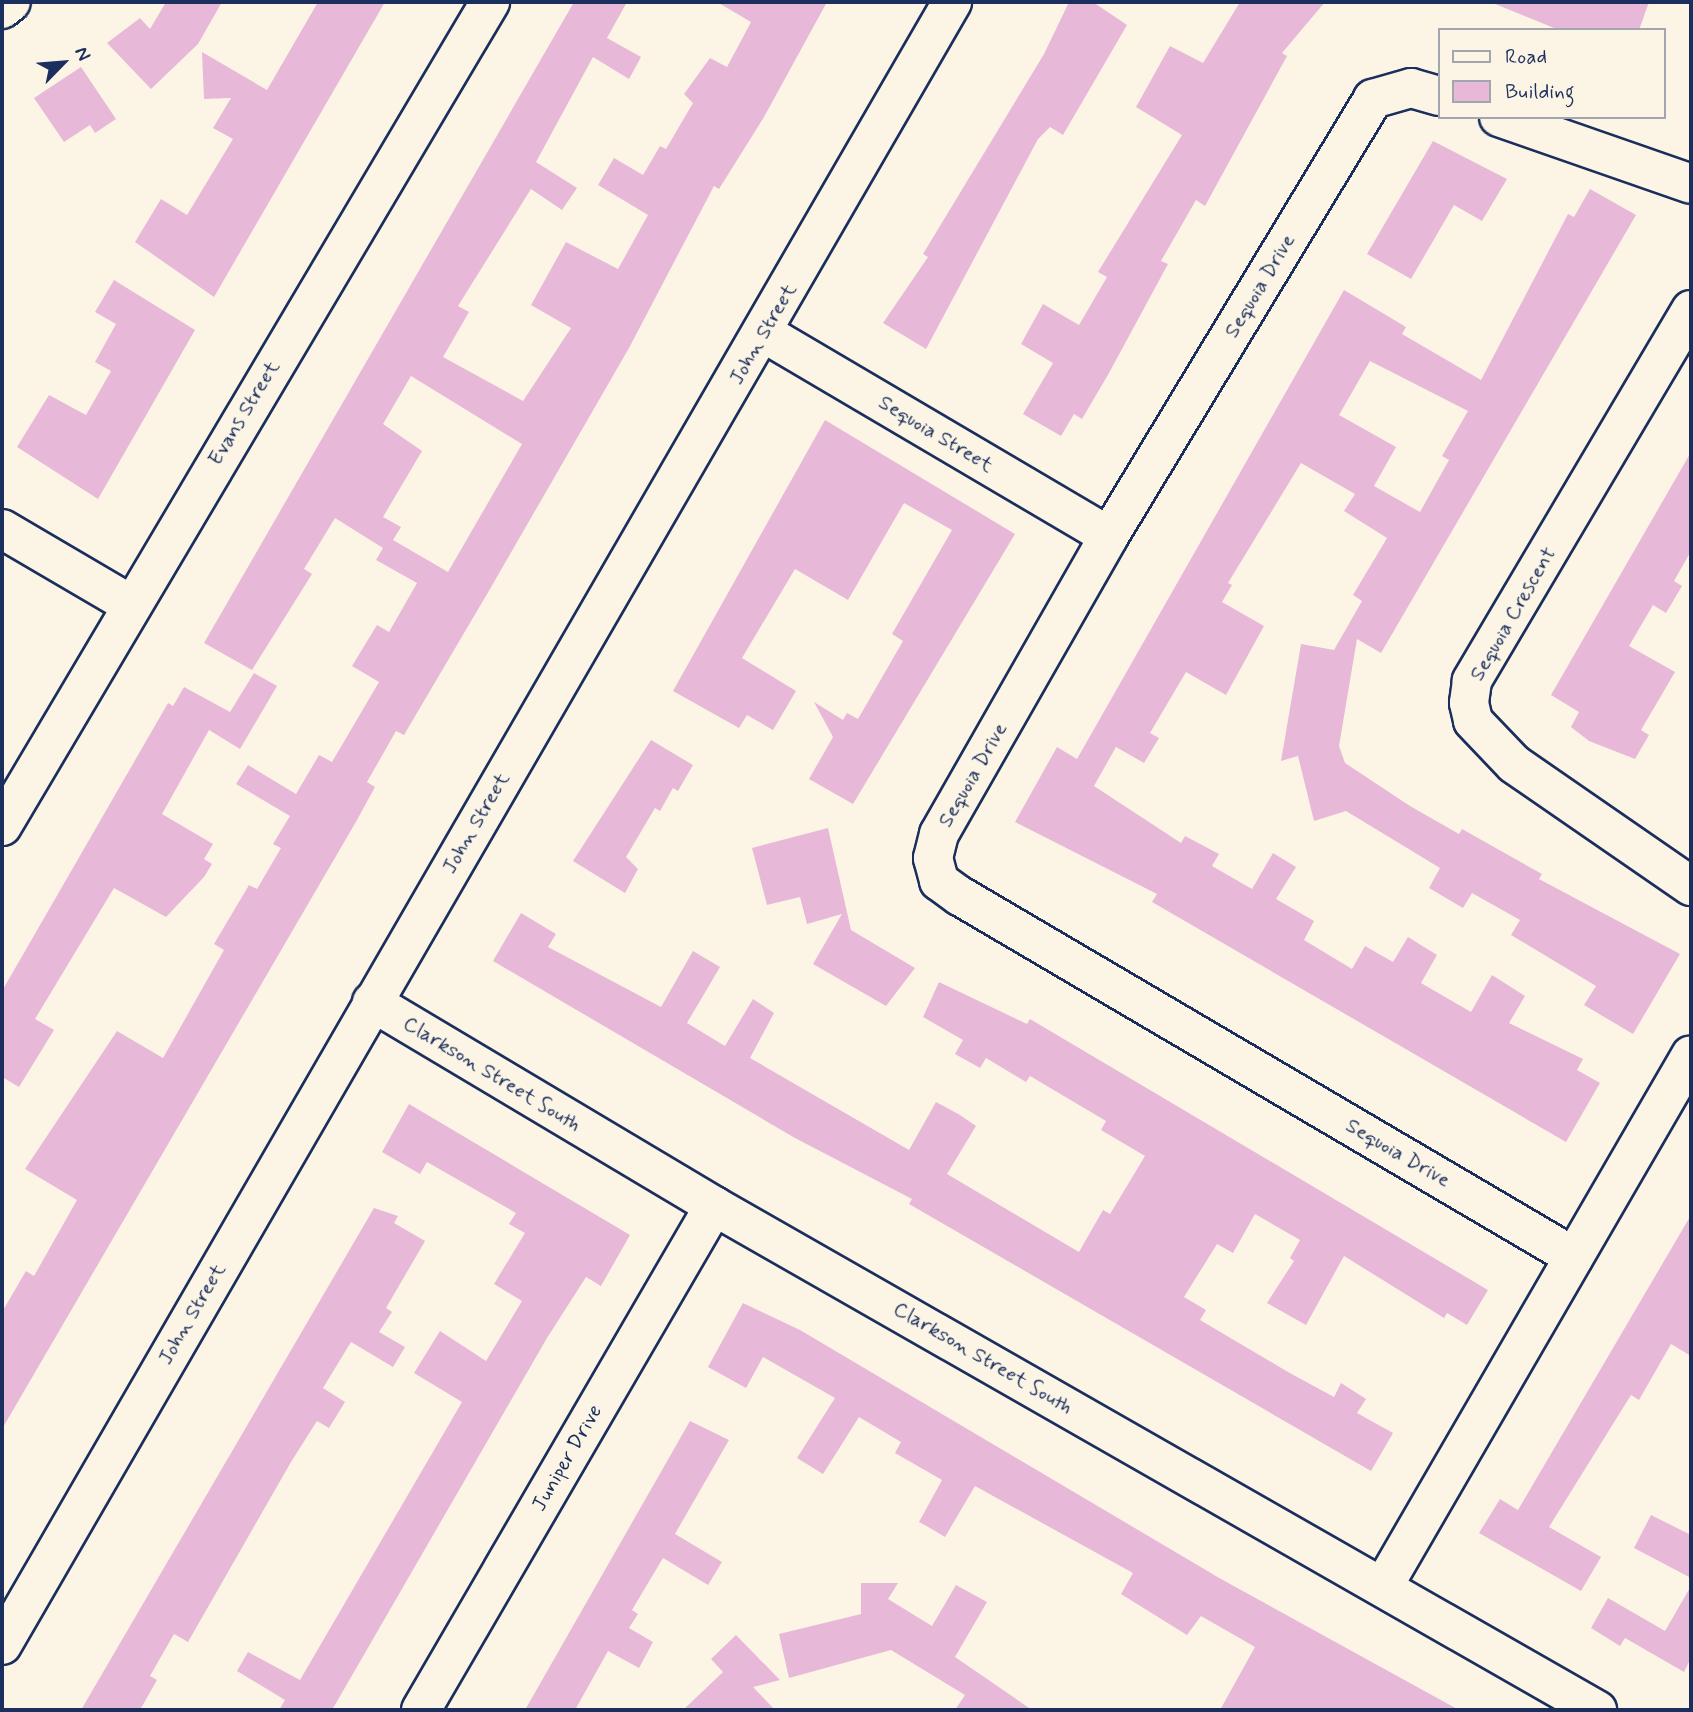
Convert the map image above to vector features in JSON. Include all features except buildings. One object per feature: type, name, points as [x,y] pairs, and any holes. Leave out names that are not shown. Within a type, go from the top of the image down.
[{"type":"street","points":[[2,9],[11,2]]},
{"type":"street","name":"Evans Street","points":[[2,826],[130,604],[490,2]]},
{"type":"street","name":"John Street","points":[[2,1645],[372,1002],[764,332],[952,2]]},
{"type":"street","name":"Sequoia Drive","points":[[1438,96],[1411,88],[1373,99],[1109,536],[939,834],[933,859],[939,881],[1574,1256]]},
{"type":"street","points":[[1505,119],[1691,184]]},
{"type":"street","name":"Sequoia Crescent","points":[[1691,310],[1472,681],[1469,703],[1473,721],[1514,764],[1691,886]]},
{"type":"street","name":"Sequoia Street","points":[[764,332],[1109,536]]},
{"type":"street","points":[[2,529],[130,604]]},
{"type":"street","name":"Clarkson Street South","points":[[372,1002],[714,1206],[1384,1585],[1597,1710]]},
{"type":"street","points":[[1384,1585],[1691,1055]]},
{"type":"street","name":"Juniper Drive","points":[[421,1710],[714,1206]]}]
